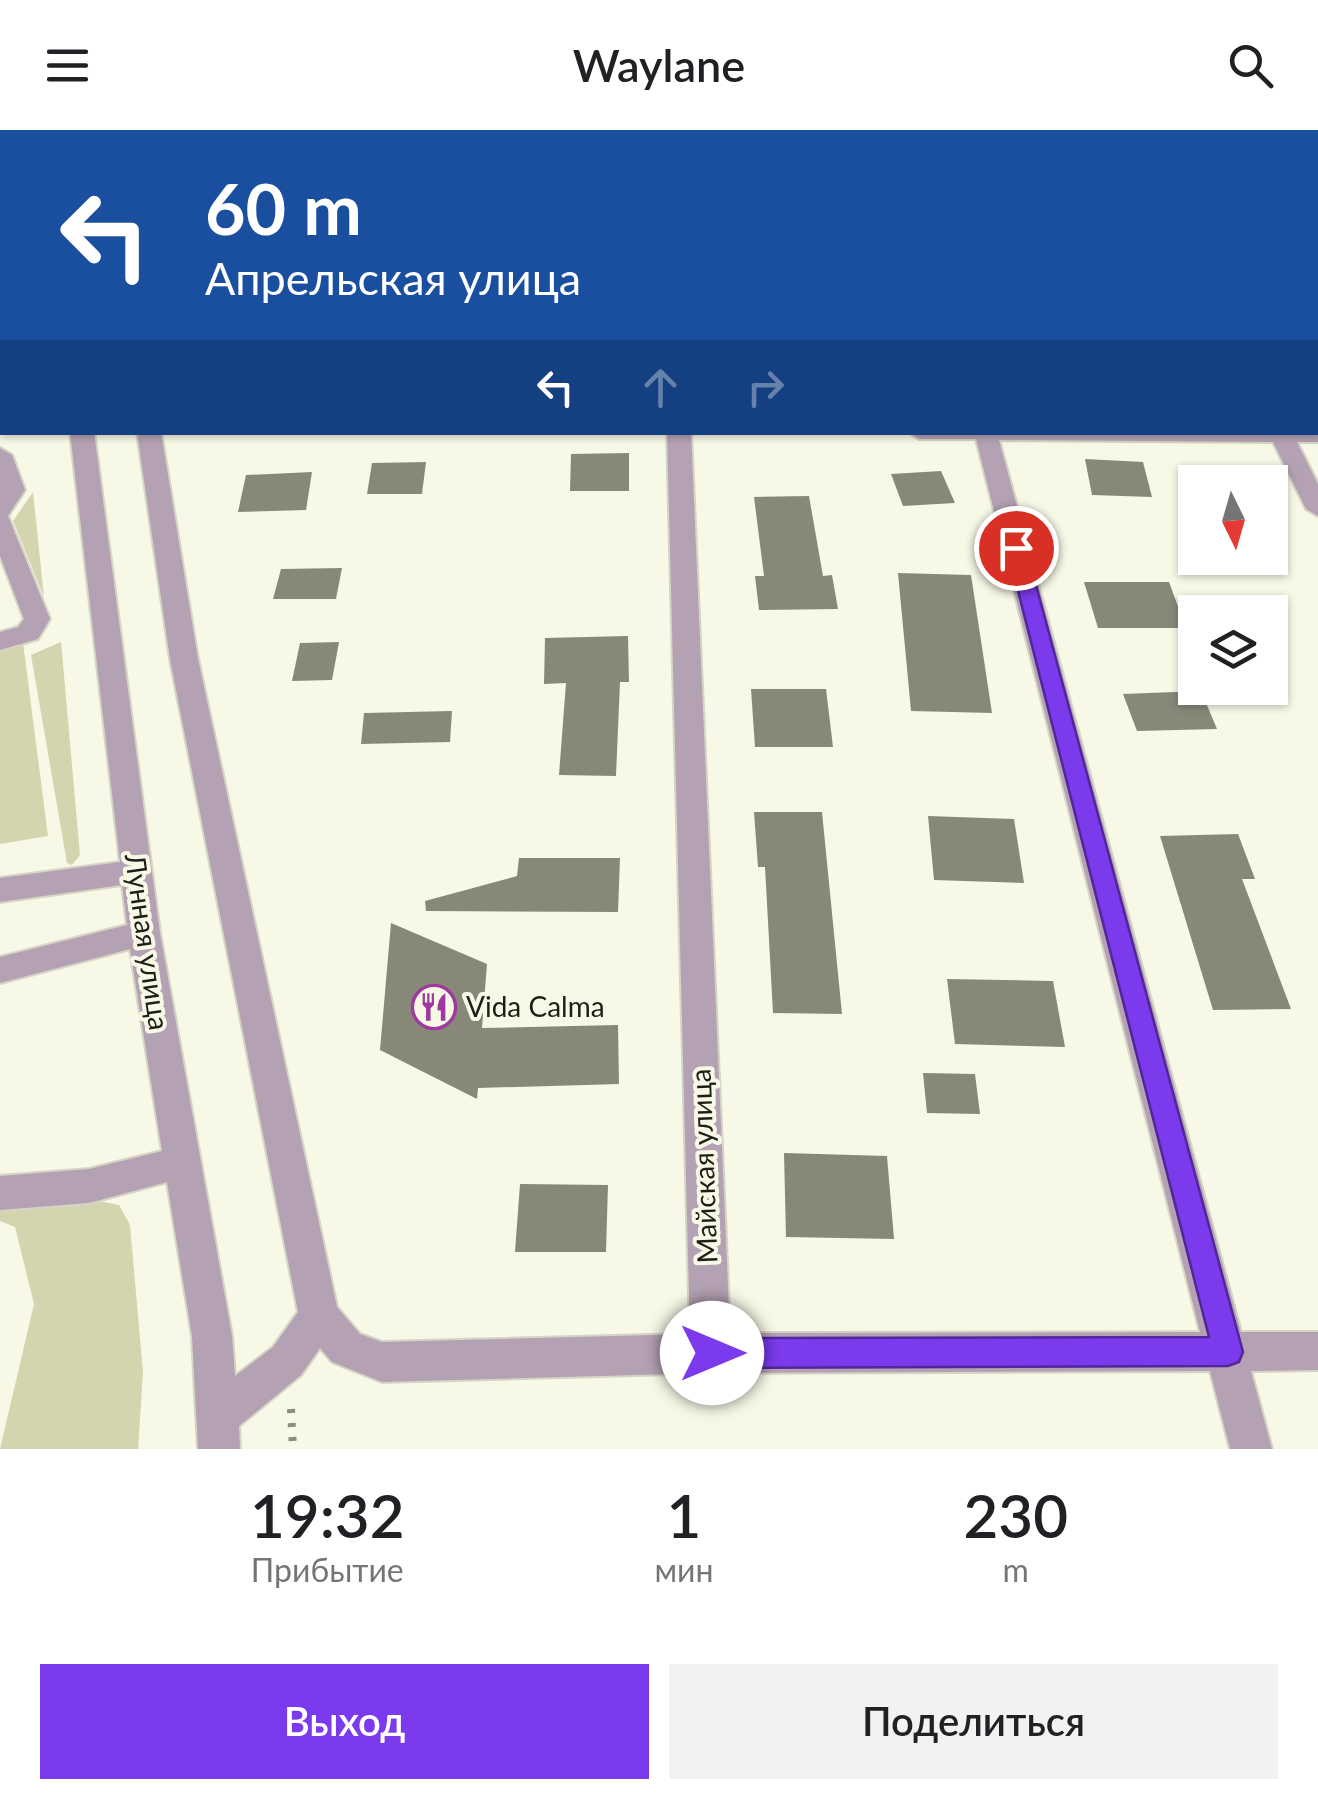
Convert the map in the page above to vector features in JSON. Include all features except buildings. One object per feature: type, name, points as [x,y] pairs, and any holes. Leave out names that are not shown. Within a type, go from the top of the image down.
[{"type":"street","name":"Лунная улица","points":[[82,435],[144,934],[212,1336],[219,1432]]},
{"type":"street","points":[[149,435],[184,658],[319,1316],[346,1348],[382,1362],[712,1353],[1318,1351]]},
{"type":"street","name":"Майская улица","points":[[678,435],[712,1353]]},
{"type":"street","points":[[986,435],[1228,1352],[1250,1449]]},
{"type":"street","points":[[1282,435],[1318,510]]},
{"type":"street","points":[[0,455],[12,490],[0,511]]},
{"type":"street","points":[[0,522],[37,618],[28,632],[0,642]]},
{"type":"street","points":[[0,890],[79,882],[136,871]]},
{"type":"street","points":[[0,970],[144,934]]},
{"type":"street","points":[[0,1192],[90,1186],[181,1162]]},
{"type":"street","points":[[219,1432],[287,1361],[319,1316]]},
{"type":"green space","points":[[33,492],[44,597],[13,521]]},
{"type":"green space","points":[[22,635],[48,836],[0,844],[0,641]]},
{"type":"green space","points":[[61,642],[80,855],[72,865],[67,863],[31,655]]},
{"type":"green space","points":[[99,1201],[119,1205],[130,1225],[143,1372],[138,1449],[0,1449],[34,1304],[15,1227],[0,1221],[0,1207]]},
{"type":"place","name":"Vida Calma","points":[[434,1007]]},
{"type":"route","points":[[712,1353],[1228,1352],[1016,548]]}]
